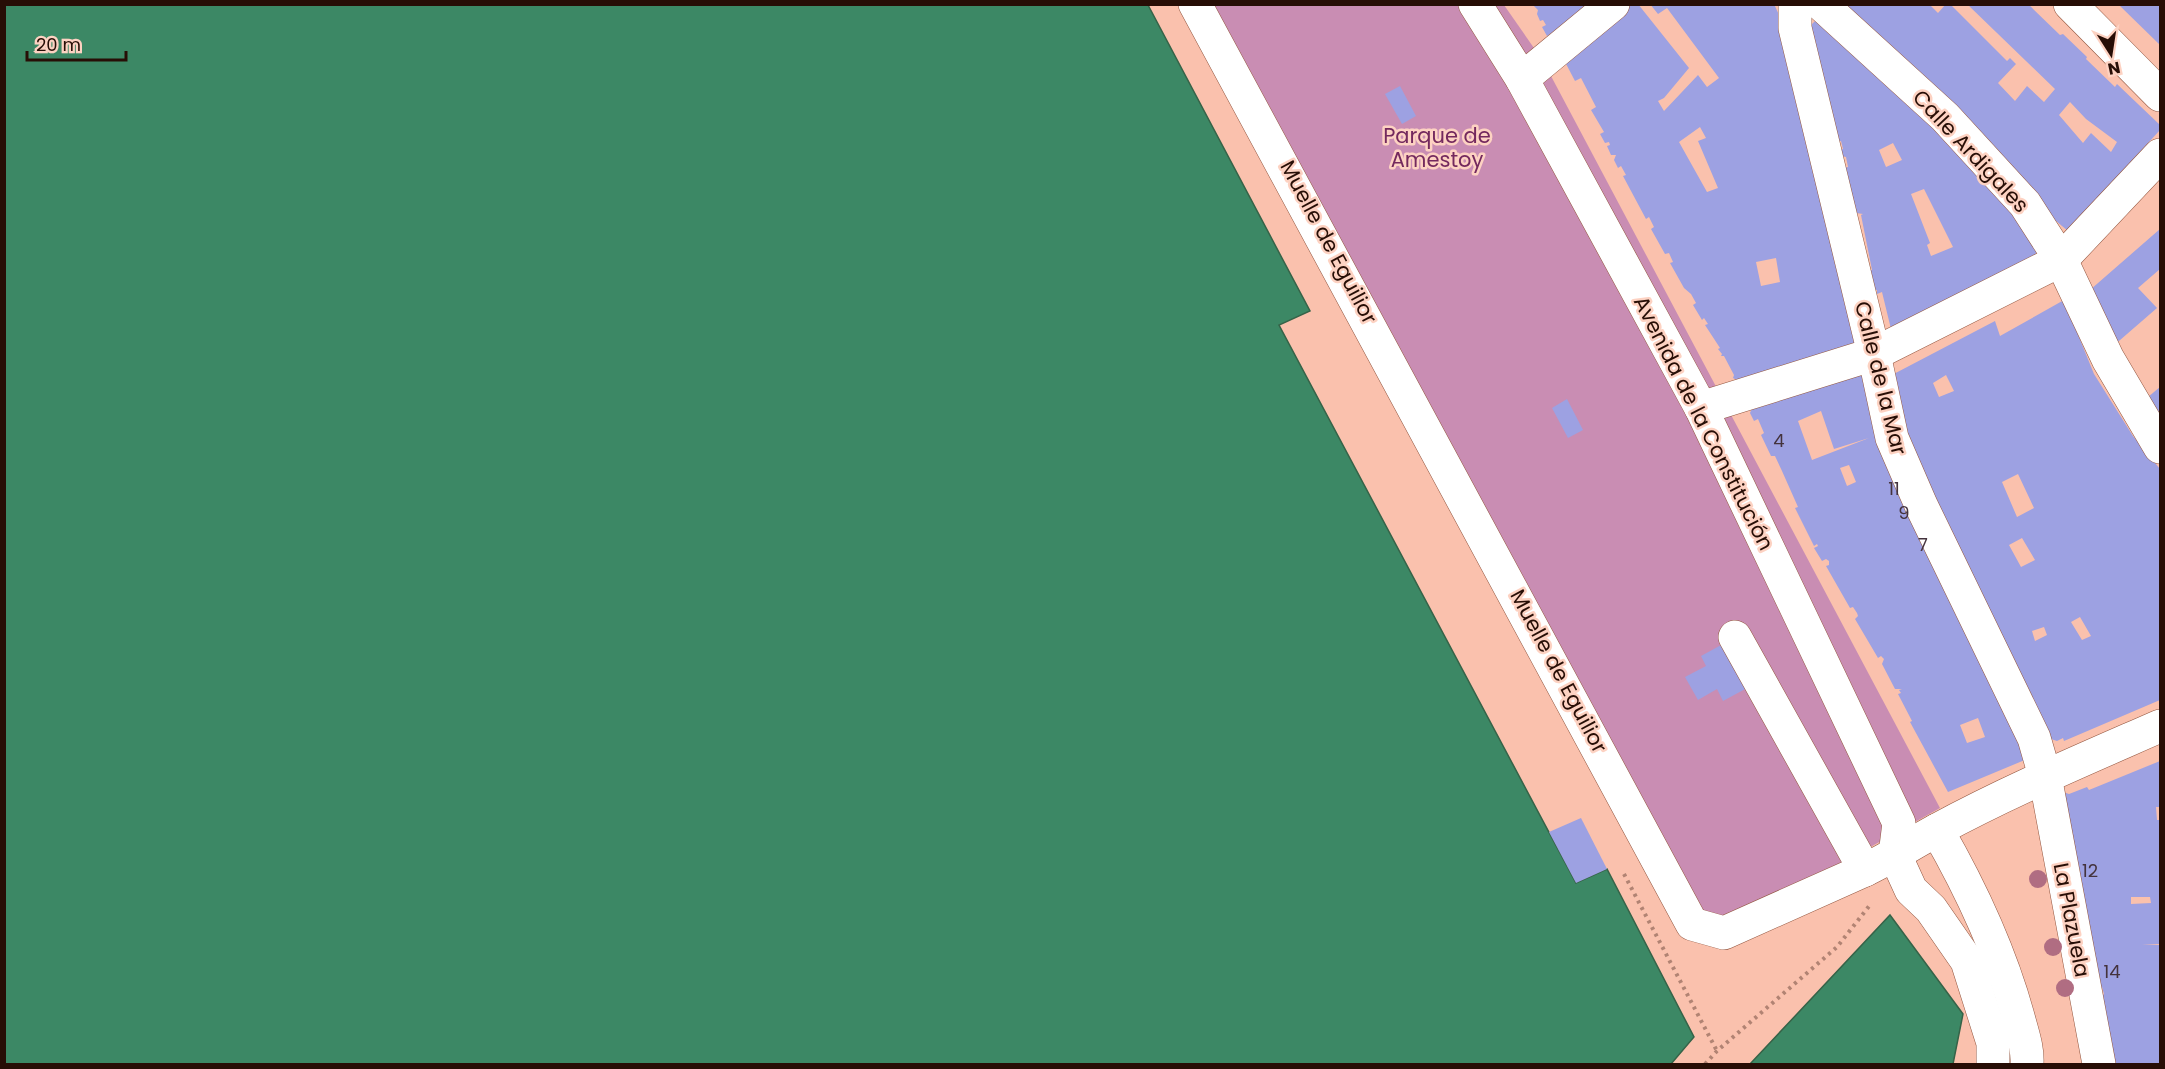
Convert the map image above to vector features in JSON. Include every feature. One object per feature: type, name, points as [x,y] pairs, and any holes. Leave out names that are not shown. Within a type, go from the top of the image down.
[{"type":"street","points":[[1195,4],[1692,924],[1724,933],[1888,868],[1937,830],[2044,776],[2160,726]]},
{"type":"street","name":"Avenida de la Constitución","points":[[1475,4],[1522,79],[1701,408],[1899,823],[1888,868]]},
{"type":"street","points":[[1522,79],[1613,4]]},
{"type":"street","name":"Calle Ardigales","points":[[1821,4],[1945,117],[2025,204],[2061,260],[2108,359],[2160,447]]},
{"type":"street","points":[[2070,4],[2160,95]]},
{"type":"street","name":"Calle de la Mar","points":[[1795,16],[1892,438],[1921,505],[2034,738],[2044,776]]},
{"type":"street","points":[[1701,408],[1874,354],[2061,260],[2160,155]]},
{"type":"street","points":[[1735,637],[1888,868],[1931,909],[1967,962],[1991,1034],[1994,1065]]},
{"type":"street","name":"La Plazuela","points":[[2044,776],[2099,1065]]},
{"type":"street","points":[[1937,830],[1972,894],[2012,993],[2027,1053],[2026,1065]]},
{"type":"path","points":[[1705,1065],[1717,1051],[1837,947],[1887,885],[1888,868]]},
{"type":"green space","name":"Parque de Amestoy","points":[[1209,5],[1504,5],[1543,61],[1940,808],[1731,925],[1709,922]]},
{"type":"shaded area","points":[[5,4],[1148,5],[1310,311],[1279,325],[1576,883],[1607,869],[1694,1037],[1671,1064],[5,1064]]},
{"type":"shaded area","points":[[1890,915],[1963,1014],[1953,1064],[1750,1064]]},
{"type":"building","points":[[1532,4],[1598,4],[1547,36],[1542,27],[1546,25],[1543,20],[1540,21],[1538,10]]},
{"type":"building","points":[[1631,4],[1638,4],[1689,68],[1664,98],[1658,101],[1664,111],[1698,75],[1707,87],[1719,78],[1667,8],[1658,14],[1650,4],[1774,4],[1780,17],[1858,347],[1743,383],[1733,378],[1734,375],[1724,356],[1721,356],[1718,349],[1720,348],[1705,325],[1708,324],[1704,318],[1702,320],[1693,305],[1696,303],[1684,288],[1670,263],[1673,262],[1669,253],[1665,254],[1651,229],[1654,227],[1649,217],[1646,219],[1623,176],[1626,175],[1621,166],[1618,168],[1614,160],[1616,155],[1611,155],[1607,146],[1610,145],[1609,142],[1605,143],[1600,134],[1604,132],[1591,110],[1596,107],[1581,78],[1575,81],[1564,60]],"holes":[[[1700,127],[1706,138],[1698,141],[1718,188],[1707,192],[1679,142]],[[1776,258],[1780,282],[1761,286],[1756,262]]]},
{"type":"building","points":[[1840,4],[1929,4],[1938,13],[1946,4],[1950,4],[2007,61],[2010,58],[2016,64],[1998,83],[2015,101],[2027,86],[2044,102],[2055,89],[1967,4],[2028,4],[2060,35],[2063,34],[2115,87],[2117,84],[2160,125],[2160,130],[2068,231],[2056,221],[2054,224]],"holes":[[[2070,102],[2086,119],[2117,142],[2111,152],[2091,133],[2083,143],[2059,115]]]},
{"type":"building","points":[[2118,4],[2160,4],[2160,45]]},
{"type":"building","points":[[1817,19],[1981,170],[2037,250],[2033,261],[1891,329],[1882,292],[1877,294],[1877,290],[1874,290],[1869,271],[1872,270],[1861,215],[1863,214],[1856,213],[1844,168],[1848,167],[1846,157],[1841,156],[1839,150],[1843,149],[1841,141],[1838,142],[1803,33]],"holes":[[[1893,143],[1902,160],[1886,167],[1879,150]],[[1924,189],[1953,247],[1931,256],[1927,245],[1930,243],[1911,194]]]},
{"type":"building","points":[[1400,86],[1416,116],[1402,124],[1385,94]]},
{"type":"building","points":[[2160,229],[2160,269],[2138,288],[2157,308],[2112,347],[2090,290]]},
{"type":"building","points":[[2064,300],[2094,374],[2133,436],[2160,469],[2160,700],[2064,741],[2063,738],[2057,741],[2048,738],[2011,654],[2008,655],[1903,435],[1888,377],[1995,321],[2000,336]],"holes":[[[1946,375],[1954,391],[1939,397],[1933,383]],[[2018,474],[2034,508],[2017,517],[2002,482]],[[2022,538],[2035,560],[2021,567],[2009,545]],[[2080,617],[2091,636],[2082,640],[2071,622]],[[2044,627],[2047,635],[2035,641],[2032,631]]]},
{"type":"building","points":[[1863,369],[2032,757],[1948,792],[1910,722],[1912,721],[1898,694],[1902,689],[1895,689],[1882,664],[1884,659],[1881,656],[1878,658],[1855,619],[1858,616],[1857,613],[1853,607],[1850,608],[1826,566],[1829,565],[1829,561],[1826,559],[1822,561],[1814,548],[1818,546],[1817,544],[1814,546],[1795,508],[1798,507],[1782,471],[1775,456],[1771,456],[1761,435],[1764,433],[1758,419],[1754,421],[1750,413],[1755,402]],"holes":[[[1821,411],[1834,449],[1869,438],[1812,460],[1798,421]],[[1849,465],[1856,482],[1847,486],[1840,468]],[[1978,718],[1985,737],[1967,743],[1960,725]]]},
{"type":"building","points":[[2160,387],[2160,415],[2148,397]]},
{"type":"building","points":[[1567,399],[1583,430],[1568,438],[1552,408]]},
{"type":"building","points":[[1723,644],[1747,688],[1723,701],[1717,689],[1698,700],[1685,677],[1706,666],[1701,656]]},
{"type":"building","points":[[2160,761],[2160,807],[2156,807],[2157,820],[2160,820],[2160,944],[2142,945],[2160,945],[2160,1064],[2114,1063],[2101,998],[2104,994],[2102,987],[2099,987],[2092,956],[2095,955],[2061,797],[2066,793],[2087,787],[2089,790]],"holes":[[[2131,897],[2150,897],[2151,903],[2131,904]]]},
{"type":"building","points":[[1581,818],[1607,869],[1576,883],[1549,832]]}]
